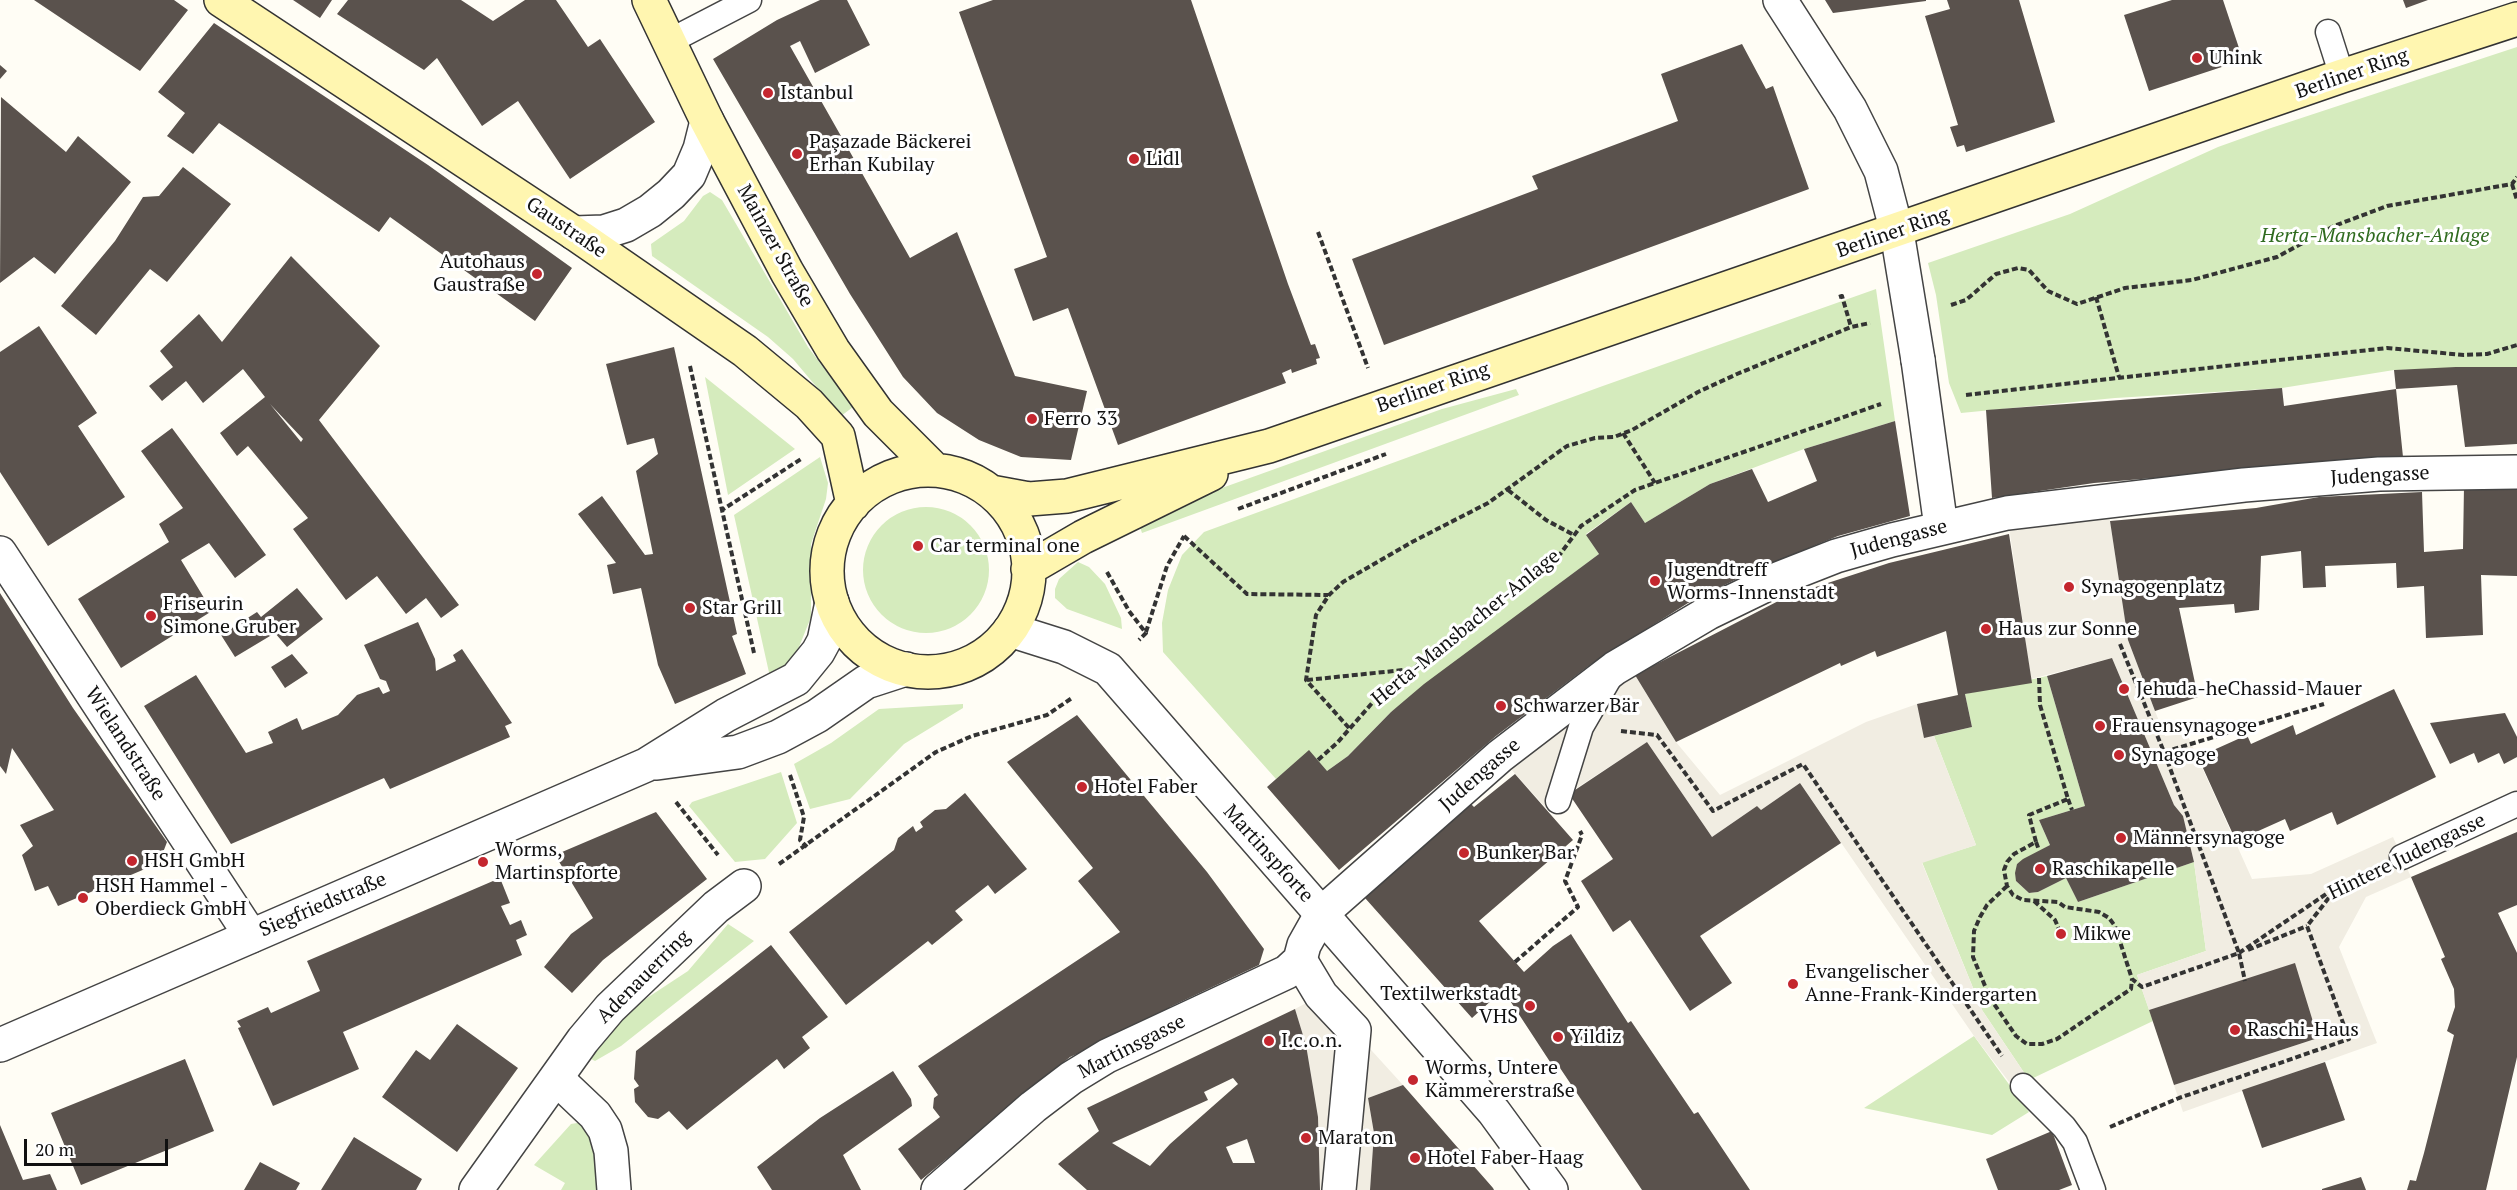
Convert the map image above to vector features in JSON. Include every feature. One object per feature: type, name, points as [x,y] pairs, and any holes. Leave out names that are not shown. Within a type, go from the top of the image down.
[{"type":"main road","name":"Gaustraße","points":[[221,0],[574,233],[745,351],[809,404],[838,436]]},
{"type":"main road","name":"Mainzer Straße","points":[[649,0],[706,121],[787,272],[833,350],[878,412],[935,470]]},
{"type":"main road","name":"Berliner Ring","points":[[991,492],[1029,499],[1067,496],[1269,446],[1382,405],[1897,232],[2342,76],[2517,19]]},
{"type":"main road","points":[[838,436],[852,504]]},
{"type":"main road","name":"Berliner Ring","points":[[1028,568],[1083,537],[1269,446]]},
{"type":"main road","points":[[935,470],[974,481],[991,492],[1014,519],[1023,536],[1028,568],[1024,600],[1010,630],[981,656],[945,670],[906,669],[874,656],[849,633],[832,602],[827,576],[829,550],[837,526],[852,504],[881,481],[899,474],[935,470]]},
{"type":"street","points":[[1780,0],[1850,109],[1881,171],[1897,232],[1911,314],[1941,527]]},
{"type":"street","points":[[574,233],[604,232],[626,225],[650,211],[671,194],[689,174],[700,149],[706,121]]},
{"type":"street","name":"Judengasse","points":[[1322,913],[1500,756],[1615,668],[1708,613],[1780,578],[1836,556],[1941,527],[2007,513],[2244,485],[2379,474],[2517,472]]},
{"type":"street","name":"Wielandstraße","points":[[0,553],[251,936]]},
{"type":"street","name":"Siegfriedstraße","points":[[0,1045],[646,765],[726,715],[796,679],[818,652],[828,627],[832,602]]},
{"type":"street","name":"Martinspforte","points":[[1010,630],[1064,647],[1108,669],[1239,823],[1322,913],[1494,1112],[1551,1190]]},
{"type":"street","name":"Siegfriedstraße","points":[[646,765],[738,752],[778,737],[817,716],[866,682],[906,669]]},
{"type":"street","name":"Adenauerring","points":[[476,1190],[583,1040],[648,969],[716,907],[744,886]]},
{"type":"street","points":[[1322,913],[1304,945],[1300,960],[1321,995],[1354,1030],[1339,1190]]},
{"type":"street","name":"Martinsgasse","points":[[938,1190],[1033,1107],[1071,1078],[1107,1056],[1287,972],[1300,960]]},
{"type":"street","points":[[557,1079],[595,1115],[605,1130],[611,1151],[614,1190]]},
{"type":"lane","points":[[668,42],[749,0]]},
{"type":"lane","points":[[2328,32],[2342,76]]},
{"type":"lane","points":[[1558,801],[1581,727],[1615,668]]},
{"type":"lane","name":"Hintere Judengasse","points":[[2402,857],[2517,804]]},
{"type":"lane","points":[[2023,1086],[2064,1127],[2075,1142],[2093,1190]]},
{"type":"path","points":[[1950,305],[1966,300],[1996,274],[2018,268],[2029,270],[2048,291],[2061,299],[2077,304],[2125,288],[2192,280],[2277,258],[2334,226],[2386,206],[2512,184],[2517,177]]},
{"type":"path","points":[[2512,184],[2517,200]]},
{"type":"path","points":[[1318,232],[1382,405]]},
{"type":"path","points":[[2096,297],[2119,377]]},
{"type":"path","points":[[676,304],[764,697]]},
{"type":"path","points":[[1306,680],[1316,615],[1329,595],[1343,582],[1367,566],[1488,504],[1568,446],[1623,433],[1737,374],[1851,327],[1911,314]]},
{"type":"path","name":"Herta-Mansbacher-Anlage","points":[[1318,760],[1338,742],[1373,702],[1555,561],[1581,526],[1635,489],[1890,402],[2387,348],[2464,355],[2487,354],[2517,345]]},
{"type":"path","points":[[1623,433],[1655,483]]},
{"type":"path","points":[[722,510],[838,436]]},
{"type":"path","points":[[1508,490],[1546,520],[1574,535]]},
{"type":"path","points":[[1146,633],[1167,566],[1184,536],[1191,529]]},
{"type":"path","points":[[1184,536],[1247,594],[1329,595]]},
{"type":"path","points":[[2120,644],[2164,752],[2239,953],[2245,981]]},
{"type":"path","points":[[1306,680],[1413,669]]},
{"type":"path","points":[[2039,678],[2040,705],[2072,810]]},
{"type":"path","points":[[1306,680],[1349,728]]},
{"type":"path","points":[[2164,752],[2324,704]]},
{"type":"path","points":[[646,765],[744,886],[807,847],[864,802],[936,752],[972,736],[1022,724]]},
{"type":"path","points":[[1581,727],[1657,735],[1713,811],[1803,764],[2023,1086]]},
{"type":"path","points":[[786,764],[804,818],[800,840],[807,847]]},
{"type":"path","points":[[2039,850],[2029,816],[2068,799]]},
{"type":"path","points":[[1515,962],[1578,908],[1565,881],[1582,835],[1558,801]]},
{"type":"path","points":[[2007,886],[1987,905],[1980,917],[1974,931],[1973,957],[1983,986],[2016,1036],[2027,1044],[2042,1044],[2057,1039],[2131,989],[2132,979],[2115,926],[2109,918],[2099,912],[2065,907],[2058,902],[2023,900],[2013,895],[2007,886],[2004,870],[2007,862],[2014,854],[2036,842]]},
{"type":"path","name":"Hintere Judengasse","points":[[2239,953],[2338,886],[2402,857]]},
{"type":"path","points":[[2075,1142],[2179,1098],[2349,1039],[2307,926],[2338,886]]},
{"type":"path","points":[[2034,901],[2055,920],[2061,934]]},
{"type":"path","name":"Hintere Judengasse","points":[[2132,979],[2142,987],[2307,926]]},
{"type":"green space","name":"Herta-Mansbacher-Anlage","points":[[2517,47],[2517,367],[2394,370],[2282,388],[2115,398],[1961,413],[1949,383],[1936,295],[1928,263],[2070,214],[2218,147]]},
{"type":"green space","points":[[710,192],[722,200],[808,347],[853,407],[841,416],[793,359],[768,337],[652,256],[651,244],[684,221],[703,196]]},
{"type":"green space","points":[[1876,289],[1895,421],[1804,449],[1710,484],[1645,523],[1631,502],[1586,534],[1599,554],[1391,712],[1348,756],[1327,771],[1290,768],[1276,779],[1163,652],[1162,623],[1168,590],[1182,555],[1204,532]]},
{"type":"green space","points":[[705,377],[795,449],[728,495]]},
{"type":"green space","points":[[1516,389],[1519,395],[1142,533],[1139,524],[1208,493],[1442,409]]},
{"type":"green space","points":[[820,457],[828,483],[826,499],[811,544],[811,617],[795,657],[770,677],[734,515]]},
{"type":"green space","points":[[926,507],[950,512],[971,525],[984,546],[989,570],[984,594],[971,615],[950,628],[926,633],[902,628],[881,615],[868,594],[863,570],[868,546],[881,525],[902,512]]},
{"type":"green space","points":[[1078,562],[1089,567],[1105,584],[1121,618],[1122,629],[1067,609],[1055,598],[1055,589],[1059,579]]},
{"type":"green space","points":[[2047,676],[2085,806],[2039,820],[2050,845],[2017,864],[2016,881],[2029,893],[2038,892],[2066,878],[2078,902],[2194,862],[2206,951],[2137,975],[2153,1021],[2029,1080],[1982,1010],[1922,862],[1976,845],[1934,736],[1972,727],[1965,694]]},
{"type":"green space","points":[[963,704],[963,708],[904,744],[850,799],[810,809],[794,764],[831,743],[879,709]]},
{"type":"green space","points":[[781,772],[797,823],[765,859],[735,862],[689,806],[692,802]]},
{"type":"green space","points":[[728,924],[754,941],[621,1046],[595,1061],[591,1059],[618,1017],[688,971]]},
{"type":"green space","points":[[1974,1036],[2029,1112],[1992,1135],[1864,1108]]},
{"type":"green space","points":[[583,1122],[593,1128],[597,1190],[561,1190],[565,1183],[534,1165],[571,1124]]},
{"type":"shaded area","points":[[2107,501],[2128,640],[2155,711],[2165,736],[2187,734],[2252,879],[2311,874],[2393,837],[2411,877],[2366,897],[2339,947],[2377,1043],[2183,1112],[2174,1085],[2318,1038],[2245,981],[2149,1010],[2137,975],[2206,951],[2194,862],[2183,817],[2174,805],[2112,658],[2031,679],[2007,513]]},
{"type":"shaded area","points":[[1635,675],[1676,742],[1720,795],[1866,722],[1917,704],[1934,736],[1976,845],[1922,863],[1982,1010],[2029,1080],[2016,1091],[1974,1036],[1800,783],[1761,810],[1757,806],[1712,837],[1647,742],[1546,808],[1500,757]]},
{"type":"shaded area","points":[[1321,995],[1403,1085],[1368,1098],[1374,1133],[1370,1190],[1320,1190],[1318,1117],[1306,1045],[1295,1009]]},
{"type":"building","points":[[34,0],[174,0],[188,10],[140,71]]},
{"type":"building","points":[[293,0],[332,0],[320,18]]},
{"type":"building","points":[[348,0],[461,0],[493,21],[525,0],[556,0],[588,47],[600,39],[655,122],[570,179],[518,101],[482,126],[437,58],[424,70],[337,14]]},
{"type":"building","points":[[820,0],[847,0],[870,45],[815,73],[800,41],[790,46],[910,258],[957,232],[1015,376],[1087,391],[1071,460],[1021,457],[979,440],[937,413],[903,377],[850,294],[713,59],[777,20]]},
{"type":"building","points":[[993,0],[1191,0],[1288,284],[1311,345],[1315,344],[1320,358],[1316,359],[1317,364],[1292,373],[1291,369],[1282,373],[1286,383],[1118,445],[1068,308],[1033,321],[1014,269],[1047,257],[959,12]]},
{"type":"building","points":[[1825,0],[1926,0],[1926,1],[1833,13]]},
{"type":"building","points":[[1947,0],[2019,0],[2055,122],[1966,152],[1964,145],[1957,147],[1950,127],[1958,125],[1925,16],[1950,9]]},
{"type":"building","points":[[2172,0],[2223,0],[2243,60],[2149,91],[2124,15]]},
{"type":"building","points":[[2403,0],[2428,0],[2406,8]]},
{"type":"building","points":[[214,23],[428,165],[572,268],[535,321],[390,217],[379,232],[219,123],[193,154],[167,136],[185,113],[158,92]]},
{"type":"building","points":[[1742,44],[1766,89],[1773,86],[1809,189],[1384,345],[1352,259],[1538,189],[1532,176],[1678,121],[1661,74]]},
{"type":"building","points":[[0,65],[7,71],[0,79]]},
{"type":"building","points":[[1,97],[66,152],[78,136],[131,182],[55,274],[34,257],[0,283]]},
{"type":"building","points":[[183,167],[231,204],[167,282],[150,269],[96,335],[61,306],[115,241],[143,197],[159,196]]},
{"type":"building","points":[[291,256],[380,346],[319,420],[459,605],[441,618],[426,598],[406,614],[377,576],[346,600],[293,529],[308,518],[248,446],[237,456],[220,433],[265,397],[243,369],[203,403],[186,381],[162,401],[149,386],[173,367],[160,351],[199,314],[222,342]],"holes":[[[270,404],[303,439],[301,442]]]},
{"type":"building","points":[[39,326],[97,413],[78,426],[125,497],[48,546],[0,472],[0,352]]},
{"type":"building","points":[[674,347],[737,634],[732,636],[746,674],[675,704],[658,665],[641,588],[613,594],[607,565],[616,563],[578,514],[602,496],[645,555],[653,554],[636,471],[658,454],[654,438],[627,445],[606,364]]},
{"type":"building","points":[[2517,367],[2517,444],[2465,447],[2457,385],[2396,389],[2394,370]]},
{"type":"building","points":[[2282,388],[2284,406],[2396,389],[2403,457],[2094,483],[1992,498],[1986,410]]},
{"type":"building","points":[[1895,421],[1910,516],[1838,536],[1753,571],[1688,603],[1590,665],[1496,736],[1339,870],[1267,787],[1309,750],[1327,771],[1348,756],[1391,712],[1424,684],[1599,554],[1586,535],[1631,502],[1645,523],[1710,484],[1752,469],[1768,502],[1817,481],[1804,449]]},
{"type":"building","points":[[172,428],[266,555],[235,578],[209,543],[181,560],[212,611],[121,668],[78,599],[169,542],[159,524],[183,508],[141,451]]},
{"type":"building","points":[[2464,486],[2517,487],[2517,576],[2481,575],[2483,635],[2426,638],[2424,586],[2397,588],[2396,563],[2325,566],[2326,587],[2303,588],[2301,551],[2261,556],[2259,610],[2235,613],[2234,604],[2179,608],[2198,697],[2155,711],[2128,640],[2110,521],[2256,508],[2319,497],[2422,492],[2424,552],[2463,549]]},
{"type":"building","points":[[2009,534],[2032,683],[1965,694],[1972,727],[1924,738],[1917,704],[1958,695],[1946,631],[1877,657],[1875,651],[1841,666],[1840,663],[1676,742],[1635,675],[1788,596],[1889,563]]},
{"type":"building","points":[[297,588],[323,619],[287,647],[275,633],[235,657],[221,635],[257,612],[261,617]]},
{"type":"building","points":[[0,593],[73,708],[167,842],[159,863],[58,906],[48,886],[35,891],[22,855],[33,846],[20,825],[54,810],[12,748],[6,774],[0,766]]},
{"type":"building","points":[[418,622],[435,659],[436,671],[456,661],[453,655],[462,649],[512,723],[505,726],[510,737],[390,789],[384,778],[231,844],[144,706],[196,675],[246,753],[273,743],[268,732],[297,718],[302,730],[338,715],[357,695],[379,687],[383,694],[390,691],[386,681],[380,679],[364,645]]},
{"type":"building","points":[[292,654],[308,673],[285,688],[271,667]]},
{"type":"building","points":[[2112,658],[2174,805],[2183,816],[2194,862],[2078,902],[2066,878],[2038,892],[2029,893],[2016,881],[2015,873],[2017,864],[2023,859],[2050,845],[2039,820],[2085,806],[2047,676]]},
{"type":"building","points":[[2394,689],[2436,777],[2337,825],[2332,812],[2290,831],[2285,819],[2236,841],[2198,757],[2247,735],[2251,744],[2293,725],[2296,735]]},
{"type":"building","points":[[2505,713],[2517,737],[2517,757],[2504,764],[2499,753],[2478,763],[2474,753],[2450,764],[2430,723]]},
{"type":"building","points":[[1077,715],[1207,872],[1264,949],[1259,965],[1170,1007],[1173,1012],[1070,1057],[921,1180],[898,1149],[940,1117],[933,1108],[934,1098],[938,1095],[918,1066],[1120,932],[1078,881],[1093,868],[1007,762]]},
{"type":"building","points":[[1647,742],[1712,837],[1757,806],[1761,810],[1800,783],[1841,843],[1700,936],[1732,983],[1690,1011],[1630,920],[1613,932],[1581,881],[1613,859],[1569,794]]},
{"type":"building","points":[[1515,774],[1573,840],[1479,921],[1524,972],[1553,946],[1571,934],[1628,1023],[1631,1021],[1694,1114],[1698,1112],[1750,1190],[1642,1190],[1560,1068],[1556,1071],[1503,990],[1472,1018],[1365,898],[1470,803],[1474,807]]},
{"type":"building","points":[[965,793],[1027,869],[995,894],[988,885],[955,911],[963,920],[932,945],[928,941],[846,1005],[789,932],[894,850],[898,838],[913,826],[916,832],[923,827],[920,822],[935,810],[946,809]]},
{"type":"building","points":[[656,812],[707,879],[603,960],[572,993],[544,967],[571,934],[593,918],[555,855]]},
{"type":"building","points":[[2517,832],[2517,905],[2498,913],[2517,953],[2517,1057],[2486,1190],[2407,1190],[2410,1180],[2416,1181],[2424,1153],[2454,1035],[2447,1031],[2455,1007],[2454,989],[2441,959],[2445,957],[2411,877]]},
{"type":"building","points":[[500,878],[510,903],[501,906],[510,925],[521,920],[527,935],[516,940],[522,955],[343,1032],[359,1069],[273,1106],[238,1028],[241,1027],[237,1021],[268,1007],[271,1013],[320,991],[307,961]]},
{"type":"building","points":[[771,945],[828,1017],[802,1037],[810,1048],[784,1069],[777,1059],[687,1130],[669,1111],[658,1119],[648,1117],[635,1102],[634,1089],[639,1086],[634,1079],[636,1051]]},
{"type":"building","name":"Raschi-Haus","points":[[2295,963],[2318,1038],[2174,1085],[2149,1010]]},
{"type":"building","points":[[1295,1009],[1306,1045],[1318,1117],[1320,1190],[1087,1190],[1058,1164],[1099,1131],[1087,1108]],"holes":[[[1233,1078],[1238,1084],[1170,1144],[1150,1166],[1112,1143],[1208,1100],[1204,1092]],[[1247,1139],[1255,1163],[1233,1163],[1226,1147]]]},
{"type":"building","points":[[457,1024],[518,1068],[457,1152],[382,1097],[416,1050],[430,1060]]},
{"type":"building","points":[[185,1059],[214,1131],[81,1185],[51,1113]]},
{"type":"building","points":[[2325,1062],[2345,1120],[2262,1148],[2242,1090]]},
{"type":"building","points":[[893,1071],[911,1099],[912,1106],[843,1155],[861,1190],[772,1190],[757,1167],[820,1118]]},
{"type":"building","points":[[1403,1085],[1494,1190],[1370,1190],[1374,1133],[1368,1098]]},
{"type":"building","points":[[0,1125],[23,1180],[50,1174],[57,1190],[0,1190]]},
{"type":"building","points":[[2052,1131],[2072,1185],[2059,1190],[1998,1190],[1986,1159]]},
{"type":"building","points":[[354,1137],[422,1179],[416,1190],[321,1190]]},
{"type":"building","points":[[260,1162],[300,1183],[296,1190],[244,1190]]},
{"type":"building","points":[[2361,1177],[2366,1190],[2322,1190],[2322,1189]]},
{"type":"place","name":"Uhink","points":[[2197,58]]},
{"type":"place","name":"Istanbul","points":[[768,93]]},
{"type":"place","name":"Paşazade Bäckerei Erhan Kubilay","points":[[797,154]]},
{"type":"place","name":"Lidl","points":[[1134,159]]},
{"type":"place","name":"Autohaus Gaustraße","points":[[537,274]]},
{"type":"place","name":"Ferro 33","points":[[1032,419]]},
{"type":"place","name":"Car terminal one","points":[[918,546]]},
{"type":"place","name":"Jugendtreff Worms-Innenstadt","points":[[1655,581]]},
{"type":"place","name":"Synagogenplatz","points":[[2069,587]]},
{"type":"place","name":"Star Grill","points":[[690,608]]},
{"type":"place","name":"Friseurin Simone Gruber","points":[[151,616]]},
{"type":"place","name":"Haus zur Sonne","points":[[1986,629]]},
{"type":"place","name":"Jehuda-heChassid-Mauer","points":[[2124,689]]},
{"type":"place","name":"Schwarzer Bär","points":[[1501,706]]},
{"type":"place","name":"Frauensynagoge","points":[[2100,726]]},
{"type":"place","name":"Synagoge","points":[[2119,755]]},
{"type":"place","name":"Hotel Faber","points":[[1082,787]]},
{"type":"place","name":"Männersynagoge","points":[[2121,838]]},
{"type":"place","name":"Bunker Bar","points":[[1464,853]]},
{"type":"place","name":"HSH GmbH","points":[[132,861]]},
{"type":"place","name":"Worms, Martinspforte","points":[[483,862]]},
{"type":"place","name":"Raschikapelle","points":[[2040,869]]},
{"type":"place","name":"HSH Hammel - Oberdieck GmbH","points":[[83,898]]},
{"type":"place","name":"Mikwe","points":[[2061,934]]},
{"type":"place","name":"Evangelischer Anne-Frank-Kindergarten","points":[[1793,984]]},
{"type":"place","name":"Textilwerkstadt VHS","points":[[1530,1006]]},
{"type":"place","name":"Raschi-Haus","points":[[2235,1030]]},
{"type":"place","name":"Yildiz","points":[[1558,1037]]},
{"type":"place","name":"I.c.o.n.","points":[[1269,1041]]},
{"type":"place","name":"Worms, Untere Kämmererstraße","points":[[1413,1080]]},
{"type":"place","name":"Maraton","points":[[1306,1138]]},
{"type":"place","name":"Hotel Faber-Haag","points":[[1415,1158]]}]
